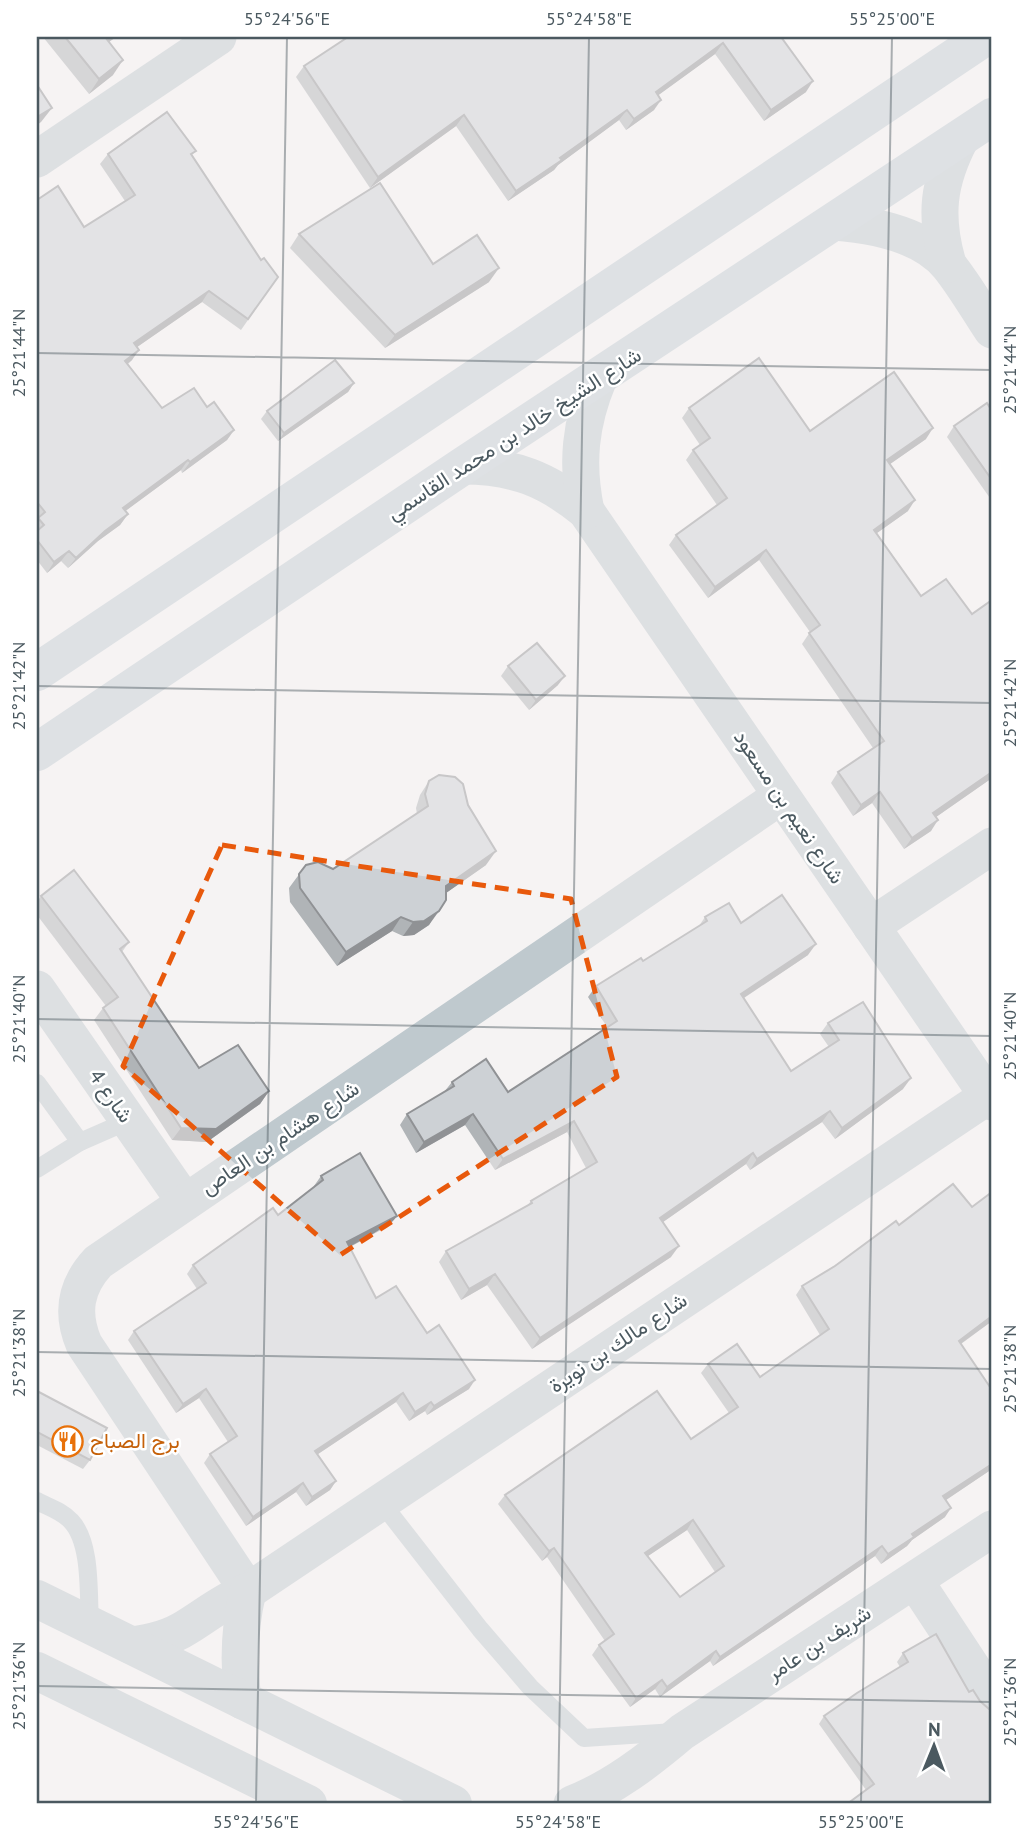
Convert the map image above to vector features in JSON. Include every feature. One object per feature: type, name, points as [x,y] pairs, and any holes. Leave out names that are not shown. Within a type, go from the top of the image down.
[{"type":"main road","points":[[42,659],[985,37]]},
{"type":"main road","name":"شارع الشيخ خالد بن محمد القاسمي","points":[[37,752],[463,466],[992,117]]},
{"type":"street","points":[[37,159],[218,37]]},
{"type":"street","points":[[948,264],[939,221],[940,199],[944,178],[961,138]]},
{"type":"street","points":[[834,222],[859,223],[907,237],[928,249],[948,264],[992,330]]},
{"type":"street","name":"شارع نعيم بن مسعود","points":[[586,512],[580,478],[580,444],[590,399],[599,378]]},
{"type":"street","name":"شارع نعيم بن مسعود","points":[[463,466],[485,466],[530,476],[550,485],[586,512],[990,1099]]},
{"type":"street","name":"شارع هشام بن العاص","points":[[248,1591],[84,1344],[75,1316],[80,1286],[88,1273],[98,1262],[185,1202],[781,796]]},
{"type":"street","points":[[871,926],[992,846]]},
{"type":"street","name":"شارع 4","points":[[37,989],[185,1202]]},
{"type":"street","name":"شارع مالك بن نويرة","points":[[130,1645],[150,1643],[187,1628],[217,1605],[248,1591],[990,1099]]},
{"type":"street","name":"شريف بن عامر","points":[[572,1804],[614,1783],[682,1732],[992,1529]]},
{"type":"street","points":[[915,1581],[992,1698]]},
{"type":"street","points":[[243,1701],[239,1645],[248,1591]]},
{"type":"street","points":[[37,1599],[453,1804]]},
{"type":"street","points":[[40,1680],[275,1796],[308,1804]]},
{"type":"street","name":"شريف بن عامر","points":[[622,1804],[633,1779],[648,1760]]},
{"type":"lane","points":[[37,1083],[80,1142]]},
{"type":"lane","points":[[37,1169],[80,1142],[128,1121]]},
{"type":"lane","points":[[37,1501],[71,1521],[83,1542],[90,1624]]},
{"type":"lane","points":[[381,1502],[480,1629],[530,1687],[584,1738],[682,1732]]},
{"type":"highlighted area","points":[[222,845],[571,899],[617,1077],[340,1255],[123,1066]]},
{"type":"building","points":[[65,37],[105,37],[123,60],[99,79]]},
{"type":"building","points":[[348,37],[781,37],[813,81],[771,110],[723,43],[656,92],[661,100],[634,119],[627,110],[516,191],[464,115],[378,177],[304,66]]},
{"type":"building","points":[[37,85],[52,108],[37,117]]},
{"type":"building","points":[[167,112],[196,151],[191,154],[261,260],[264,258],[278,277],[248,319],[209,291],[134,343],[139,350],[125,361],[162,408],[194,388],[207,407],[214,402],[234,430],[123,508],[128,514],[76,558],[69,551],[54,562],[37,540],[37,531],[44,525],[38,518],[45,512],[37,502],[37,200],[58,186],[84,227],[135,195],[108,154]]},
{"type":"building","points":[[380,183],[433,264],[477,235],[499,268],[395,335],[299,234]]},
{"type":"building","points":[[759,358],[810,431],[894,372],[933,428],[887,460],[915,500],[874,530],[921,596],[946,579],[972,614],[992,600],[992,772],[933,813],[938,820],[912,838],[880,792],[861,805],[838,772],[884,741],[809,633],[820,625],[766,550],[715,587],[676,535],[727,498],[693,450],[710,438],[689,408]]},
{"type":"building","points":[[335,360],[354,383],[284,433],[267,411]]},
{"type":"building","points":[[987,403],[992,411],[992,480],[954,426]]},
{"type":"building","points":[[537,643],[565,676],[536,700],[508,666]]},
{"type":"building","points":[[439,775],[455,777],[463,784],[468,805],[496,851],[446,886],[446,900],[439,911],[424,921],[413,922],[401,917],[346,952],[300,888],[299,874],[306,865],[318,862],[333,869],[428,806],[425,794],[429,781]]},
{"type":"building","points":[[74,870],[129,942],[120,949],[199,1068],[238,1045],[269,1091],[216,1129],[181,1128],[103,1008],[118,997],[41,896]]},
{"type":"building","points":[[782,895],[816,944],[741,994],[791,1071],[839,1040],[828,1023],[863,1002],[911,1078],[842,1128],[830,1111],[757,1159],[753,1153],[660,1218],[679,1246],[540,1338],[495,1274],[469,1289],[446,1251],[532,1203],[531,1201],[597,1162],[574,1121],[503,1159],[473,1114],[424,1142],[407,1114],[454,1086],[452,1082],[486,1059],[508,1092],[617,1021],[596,986],[641,958],[643,961],[707,921],[705,917],[729,903],[741,923]]},
{"type":"building","points":[[360,1153],[397,1216],[347,1242],[376,1298],[396,1286],[427,1333],[439,1325],[475,1380],[434,1406],[431,1402],[415,1412],[403,1393],[315,1451],[336,1481],[312,1497],[303,1483],[253,1517],[210,1454],[237,1436],[206,1389],[183,1404],[134,1331],[206,1283],[193,1265],[273,1208],[278,1215],[323,1180],[321,1176]]},
{"type":"building","points":[[953,1184],[972,1207],[992,1192],[992,1316],[959,1341],[992,1390],[992,1464],[943,1496],[951,1508],[912,1534],[914,1537],[888,1554],[882,1546],[720,1657],[716,1651],[667,1687],[662,1680],[636,1698],[599,1645],[614,1634],[554,1548],[549,1551],[505,1495],[657,1391],[691,1439],[738,1407],[708,1364],[737,1344],[760,1377],[829,1329],[802,1286],[835,1266],[896,1221],[899,1225]],"holes":[[[693,1520],[724,1566],[680,1597],[645,1553]]]},
{"type":"building","points":[[37,1391],[107,1428],[90,1460],[37,1432]]},
{"type":"building","points":[[936,1634],[969,1692],[973,1690],[980,1701],[992,1709],[992,1804],[847,1804],[874,1784],[824,1716],[908,1662],[903,1653]]},
{"type":"place","name":"برج الصباح","points":[[67,1441]]}]
